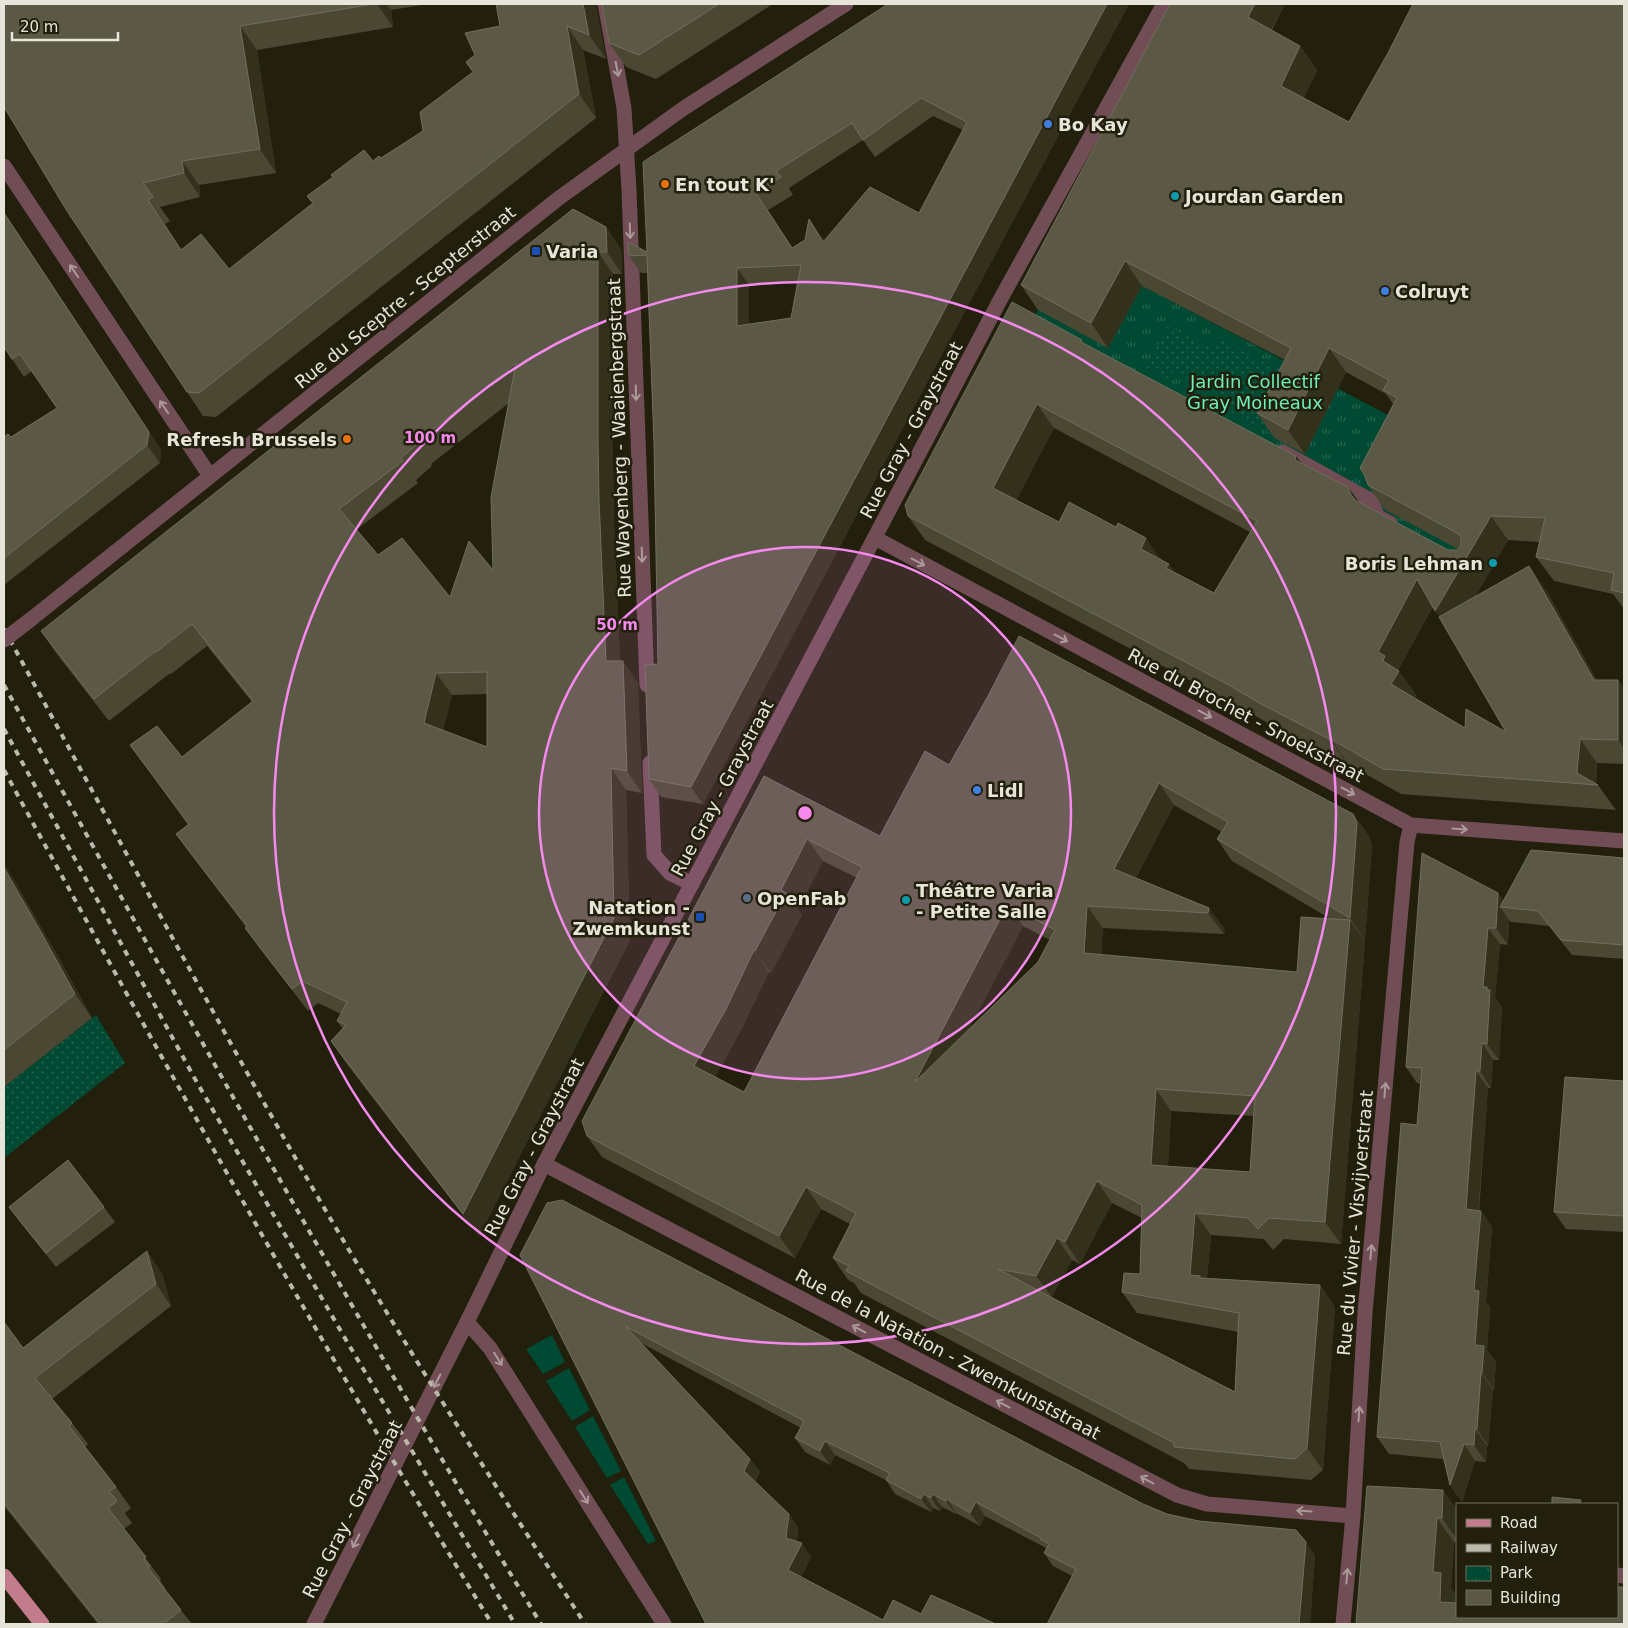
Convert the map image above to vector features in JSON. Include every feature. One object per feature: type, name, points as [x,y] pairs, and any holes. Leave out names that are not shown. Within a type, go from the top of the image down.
[{"type":"main road","points":[[4,1576],[42,1624]]},
{"type":"street","name":"Rue Wayenberg - Waaienbergstraat","points":[[605,4],[624,108],[627,150],[648,696]]},
{"type":"street","name":"Rue du Sceptre - Scepterstraat","points":[[4,640],[559,198],[684,108],[846,4]]},
{"type":"street","name":"Rue Gray - Graystraat","points":[[314,1624],[467,1322],[544,1164],[1000,300],[1164,4]]},
{"type":"street","points":[[4,166],[210,476]]},
{"type":"street","points":[[1000,300],[1017,308]]},
{"type":"street","points":[[1266,443],[1372,501],[1377,516],[1403,530]]},
{"type":"street","name":"Rue du Brochet - Snoekstraat","points":[[875,538],[1411,825],[1624,841]]},
{"type":"street","points":[[650,746],[654,855],[670,873],[692,884]]},
{"type":"street","name":"Rue du Vivier - Visvijverstraat","points":[[1343,1624],[1353,1516],[1365,1313],[1407,842],[1411,825]]},
{"type":"street","name":"Rue de la Natation - Zwemkunststraat","points":[[544,1164],[1177,1495],[1207,1504],[1353,1516]]},
{"type":"street","points":[[467,1322],[490,1348],[664,1624]]},
{"type":"green space","points":[[1070,248],[1392,417],[1499,555],[1468,598],[1028,329]]},
{"type":"green space","name":"Jardin Collectif Gray Moineaux","points":[[1168,326],[1212,349],[1218,338],[1297,380],[1289,443],[1210,401],[1215,392],[1174,370],[1169,379],[1146,367]]},
{"type":"green space","points":[[96,1015],[125,1063],[4,1158],[4,1087]]},
{"type":"green space","points":[[552,1335],[565,1362],[543,1374],[526,1349]]},
{"type":"green space","points":[[569,1368],[590,1410],[572,1421],[546,1381]]},
{"type":"green space","points":[[593,1416],[621,1471],[607,1478],[575,1427]]},
{"type":"green space","points":[[624,1477],[656,1541],[648,1544],[610,1485]]},
{"type":"building","points":[[4,4],[374,4],[240,26],[260,149],[182,161],[184,173],[143,183],[153,197],[148,200],[181,250],[201,234],[229,269],[313,203],[307,196],[333,177],[331,175],[364,150],[373,161],[379,156],[381,158],[423,131],[420,112],[473,72],[466,62],[475,55],[465,33],[500,26],[496,4],[583,4],[589,35],[567,26],[579,94],[199,393],[187,392],[67,211],[4,107]]},
{"type":"building","points":[[602,4],[719,4],[639,55],[609,43]]},
{"type":"building","points":[[888,4],[1107,4],[691,787],[649,779],[645,665],[658,664],[654,443],[647,255],[629,256],[628,242],[647,252],[643,162]],"holes":[[[921,98],[967,122],[919,213],[870,187],[823,242],[809,219],[805,240],[792,248],[756,193],[781,177],[776,171],[852,123],[863,140]],[[801,265],[791,318],[737,326],[737,268]]]},
{"type":"building","points":[[1170,4],[1255,4],[1248,17],[1300,46],[1281,86],[1349,122],[1413,4],[1624,4],[1624,593],[1611,590],[1614,573],[1536,557],[1545,518],[1491,516],[1435,611],[1417,579],[1378,652],[1385,656],[1383,661],[1399,671],[1391,684],[1465,728],[1466,709],[1506,732],[1439,617],[1529,566],[1594,680],[1618,680],[1618,740],[1580,739],[1577,773],[1598,785],[1383,769],[1331,739],[1261,704],[1227,684],[908,516],[905,505],[1012,302],[1082,340],[1081,342],[1296,456],[1295,460],[1348,487],[1355,500],[1448,550],[1457,550],[1461,546],[1461,537],[1457,533],[1368,485],[1360,468],[1397,398],[1383,390],[1389,380],[1329,348],[1288,430],[1257,413],[1291,348],[1125,261],[1091,323],[1021,285]],"holes":[[[1037,404],[1257,521],[1214,593],[1166,568],[1169,564],[1141,549],[1146,538],[1118,523],[1116,527],[1069,502],[1059,522],[993,488]]]},
{"type":"building","points":[[573,209],[606,227],[607,252],[598,252],[599,500],[606,661],[623,661],[627,771],[611,768],[614,918],[463,1214],[331,1041],[346,1025],[337,1021],[347,1002],[302,981],[292,989],[245,928],[247,926],[176,834],[189,824],[130,745],[157,726],[182,757],[253,701],[192,624],[94,699],[41,631]],"holes":[[[516,363],[491,497],[493,570],[469,541],[450,597],[402,538],[378,555],[339,509],[403,461],[401,458],[416,443]],[[487,672],[487,747],[424,723],[436,673]]]},
{"type":"building","points":[[4,213],[149,432],[147,445],[4,558],[4,437],[8,434],[11,437],[57,408],[20,354],[12,359],[4,347]]},
{"type":"building","points":[[1019,636],[1353,814],[1357,823],[1350,918],[1217,839],[1228,822],[1159,783],[1114,869],[1209,908],[1208,913],[1087,906],[1084,953],[1297,972],[1301,917],[1350,920],[1325,1222],[1269,1218],[1258,1229],[1248,1218],[1195,1213],[1190,1275],[1200,1276],[1200,1278],[1320,1285],[1307,1448],[1295,1459],[1174,1447],[1174,1443],[846,1271],[849,1266],[833,1258],[856,1213],[806,1187],[779,1236],[587,1136],[582,1121],[764,776],[880,836],[925,751],[949,765]],"holes":[[[807,839],[862,867],[744,1092],[694,1066],[786,893],[781,890]],[[1008,904],[1055,930],[1038,962],[915,1082]],[[1156,1089],[1255,1096],[1250,1172],[1151,1165]],[[1097,1181],[1142,1205],[1140,1274],[1124,1273],[1122,1292],[1239,1313],[1235,1392],[998,1269],[1036,1276],[1057,1238],[1065,1242]]]},
{"type":"building","points":[[1531,850],[1624,858],[1624,945],[1561,940],[1538,911],[1500,907]]},
{"type":"building","points":[[1422,853],[1498,893],[1496,928],[1488,928],[1483,987],[1487,987],[1487,990],[1490,990],[1487,1044],[1482,1043],[1480,1071],[1476,1071],[1466,1209],[1481,1211],[1474,1290],[1479,1291],[1475,1345],[1484,1346],[1482,1373],[1474,1445],[1464,1444],[1450,1485],[1440,1442],[1377,1437],[1401,1123],[1417,1125],[1422,1068],[1406,1067]]},
{"type":"building","points":[[4,868],[75,994],[4,1050]]},
{"type":"building","points":[[1565,1077],[1624,1081],[1624,1216],[1554,1212]]},
{"type":"building","points":[[68,1160],[104,1207],[46,1253],[9,1207]]},
{"type":"building","points":[[562,1200],[1143,1504],[1167,1514],[1199,1521],[1296,1530],[1306,1542],[1299,1624],[1047,1624],[1076,1569],[1044,1553],[1049,1544],[1041,1538],[976,1502],[970,1513],[947,1499],[946,1501],[933,1494],[931,1498],[924,1494],[921,1499],[886,1480],[890,1473],[825,1441],[820,1451],[795,1438],[804,1421],[625,1326],[750,1459],[744,1471],[789,1514],[786,1538],[802,1543],[788,1570],[883,1620],[893,1600],[921,1614],[931,1595],[996,1624],[706,1624],[520,1255],[547,1203]]},
{"type":"building","points":[[147,1251],[156,1284],[35,1378],[72,1423],[69,1426],[116,1487],[109,1491],[117,1501],[108,1508],[146,1557],[144,1559],[150,1566],[148,1568],[181,1610],[166,1622],[163,1621],[160,1624],[100,1624],[4,1503],[4,1322],[23,1348]]},
{"type":"building","points":[[1367,1486],[1443,1490],[1442,1518],[1437,1518],[1433,1572],[1441,1573],[1440,1602],[1456,1603],[1456,1618],[1618,1618],[1618,1587],[1624,1587],[1624,1624],[1356,1624]]},
{"type":"building","points":[[1552,1497],[1581,1500],[1580,1503],[1552,1503]]},
{"type":"railway","points":[[4,629],[195,979],[312,1187],[480,1462],[585,1624]]},
{"type":"railway","points":[[4,685],[334,1275],[541,1624]]},
{"type":"railway","points":[[4,729],[195,1079],[346,1340],[515,1624]]},
{"type":"railway","points":[[4,770],[122,986],[303,1307],[492,1624]]},
{"type":"place","name":"Bo Kay","points":[[1048,124]]},
{"type":"place","name":"En tout K'","points":[[665,184]]},
{"type":"place","name":"Jourdan Garden","points":[[1175,196]]},
{"type":"place","name":"Varia","points":[[536,251]]},
{"type":"place","name":"Colruyt","points":[[1385,291]]},
{"type":"place","name":"Refresh Brussels","points":[[347,439]]},
{"type":"place","name":"Boris Lehman","points":[[1493,563]]},
{"type":"place","name":"Lidl","points":[[977,790]]},
{"type":"place","name":"OpenFab","points":[[747,898]]},
{"type":"place","name":"Théâtre Varia - Petite Salle","points":[[906,900]]},
{"type":"place","name":"Natation - Zwemkunst","points":[[700,917]]}]
